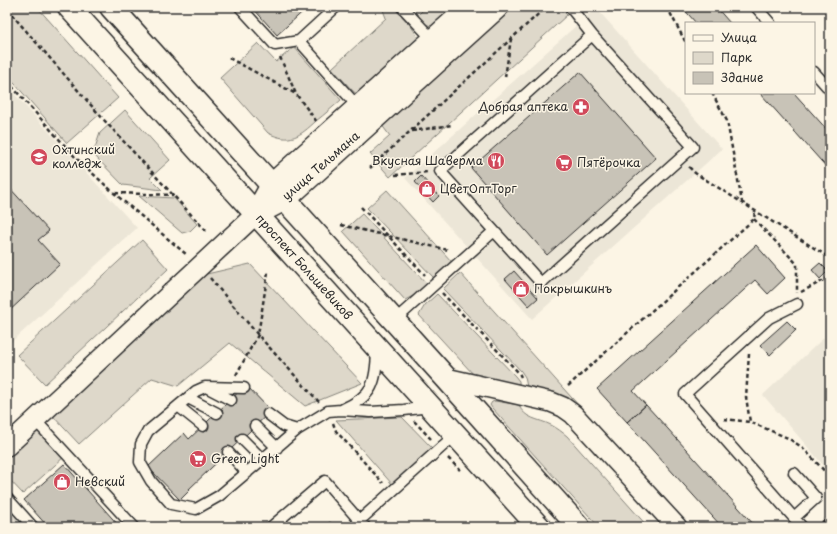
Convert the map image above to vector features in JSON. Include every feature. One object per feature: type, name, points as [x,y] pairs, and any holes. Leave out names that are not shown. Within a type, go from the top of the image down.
[{"type":"main road","name":"проспект Большевиков","points":[[69,7],[532,520]]},
{"type":"main road","points":[[112,7],[395,320],[579,527]]},
{"type":"main road","name":"улица Тельмана","points":[[256,214],[439,47],[470,7]]},
{"type":"main road","name":"улица Тельмана","points":[[279,192],[359,108],[439,47],[497,7]]},
{"type":"main road","points":[[532,520],[549,493]]},
{"type":"street","points":[[7,446],[256,214]]},
{"type":"street","points":[[446,378],[551,402],[563,407],[573,414],[677,527]]},
{"type":"lane","points":[[240,7],[275,45],[299,41],[336,7]]},
{"type":"lane","points":[[402,7],[439,47]]},
{"type":"lane","points":[[570,7],[592,35],[693,147],[540,283],[440,171],[592,35]]},
{"type":"lane","points":[[756,7],[769,22]]},
{"type":"lane","points":[[299,41],[359,108]]},
{"type":"lane","points":[[815,73],[830,90]]},
{"type":"lane","points":[[395,320],[494,231]]},
{"type":"lane","points":[[797,299],[769,318],[685,394],[802,527]]},
{"type":"lane","points":[[341,410],[366,396],[372,386],[376,369],[377,348]]},
{"type":"lane","points":[[205,387],[231,400]]},
{"type":"lane","points":[[244,388],[205,387],[196,391],[148,431],[141,444],[140,462],[151,482],[171,504],[196,509],[219,496],[297,430],[328,411],[341,410],[371,412],[430,407]]},
{"type":"lane","points":[[188,398],[217,413]]},
{"type":"lane","points":[[178,406],[203,426]]},
{"type":"lane","points":[[268,414],[284,426],[297,430]]},
{"type":"lane","points":[[35,420],[134,527]]},
{"type":"lane","points":[[255,426],[277,448]]},
{"type":"lane","points":[[271,527],[325,481],[362,524],[392,492],[455,435]]},
{"type":"lane","points":[[242,439],[262,459]]},
{"type":"lane","points":[[228,452],[247,473]]},
{"type":"lane","points":[[794,473],[816,498],[794,518]]},
{"type":"lane","points":[[7,498],[33,527]]},
{"type":"path","points":[[370,168],[546,7]]},
{"type":"path","points":[[667,7],[685,41]]},
{"type":"path","points":[[7,9],[104,120],[208,233]]},
{"type":"path","points":[[505,77],[511,39]]},
{"type":"path","points":[[275,45],[296,94],[319,125]]},
{"type":"path","points":[[229,58],[296,94]]},
{"type":"path","points":[[7,81],[76,158],[114,193],[200,266],[258,334],[328,411],[336,431],[392,492]]},
{"type":"path","points":[[713,94],[727,121],[742,203]]},
{"type":"path","points":[[411,131],[452,125]]},
{"type":"path","points":[[679,159],[695,173],[830,258]]},
{"type":"path","points":[[395,175],[440,171]]},
{"type":"path","points":[[114,193],[174,196]]},
{"type":"path","points":[[361,207],[518,374],[522,379],[523,396]]},
{"type":"path","points":[[568,386],[754,219],[755,211]]},
{"type":"path","points":[[754,219],[797,264],[797,299]]},
{"type":"path","points":[[341,225],[448,250]]},
{"type":"path","points":[[229,388],[258,334],[268,272]]},
{"type":"path","points":[[797,299],[830,277]]},
{"type":"path","points":[[750,336],[746,397],[750,422]]},
{"type":"path","points":[[706,417],[750,422],[788,438],[803,448],[830,477]]},
{"type":"path","points":[[817,527],[830,515]]},
{"type":"shaded area","points":[[596,8],[722,149],[532,319],[405,178]]},
{"type":"shaded area","name":"Охтинский колледж","points":[[7,86],[137,228],[7,346]]},
{"type":"shaded area","points":[[830,332],[830,473],[763,395]]},
{"type":"green space","points":[[7,7],[37,7],[118,98],[67,143],[7,75]]},
{"type":"green space","points":[[386,7],[393,7],[404,19],[412,28],[418,42],[359,96],[332,68],[386,18],[383,10]]},
{"type":"green space","points":[[426,7],[458,7],[434,27],[425,24],[417,16]]},
{"type":"green space","points":[[510,7],[559,7],[567,15],[390,177],[370,154],[390,136],[381,124]]},
{"type":"green space","points":[[258,43],[276,62],[294,47],[341,100],[305,131],[294,137],[283,138],[268,133],[220,78]]},
{"type":"green space","points":[[125,110],[170,160],[150,178],[162,190],[123,185],[93,154],[100,133]]},
{"type":"green space","points":[[387,190],[452,262],[434,278],[367,208]]},
{"type":"green space","points":[[139,196],[174,198],[197,224],[190,231],[182,233]]},
{"type":"green space","points":[[362,214],[427,284],[415,295],[405,300],[343,231]]},
{"type":"green space","points":[[142,240],[168,269],[45,384],[17,355]]},
{"type":"green space","points":[[250,264],[362,383],[305,406],[230,343],[178,386],[152,378],[79,444],[50,413],[198,276]]},
{"type":"green space","points":[[460,273],[580,407],[568,400],[527,387],[525,377],[521,371],[443,289]]},
{"type":"green space","points":[[437,294],[515,376],[519,381],[519,386],[474,375],[419,315],[425,305]]},
{"type":"green space","points":[[495,401],[519,405],[521,410],[528,416],[551,425],[567,436],[648,527],[599,527],[492,408],[490,405]]},
{"type":"green space","points":[[402,417],[433,449],[392,484],[336,420]]},
{"type":"green space","points":[[36,424],[65,456],[23,494],[7,477],[7,451]]},
{"type":"green space","points":[[7,503],[29,527],[7,527]]},
{"type":"building","points":[[252,7],[308,7],[277,35]]},
{"type":"building","points":[[682,7],[716,7],[729,22],[695,22]]},
{"type":"building","name":"Пятёрочка","points":[[580,72],[656,158],[547,255],[471,168]]},
{"type":"building","points":[[761,94],[795,94],[830,133],[830,171]]},
{"type":"building","name":"ЦветОптТорг","points":[[421,176],[439,196],[433,202],[415,182]]},
{"type":"building","points":[[7,185],[49,231],[38,240],[60,264],[7,313]]},
{"type":"building","points":[[756,245],[785,278],[768,294],[755,280],[633,391],[646,405],[627,422],[597,389]]},
{"type":"building","points":[[820,263],[828,271],[820,279],[812,270]]},
{"type":"building","name":"Покрышкинъ","points":[[514,271],[538,298],[529,306],[505,279]]},
{"type":"building","points":[[787,321],[796,330],[770,355],[760,345]]},
{"type":"building","points":[[246,385],[271,411],[189,489],[190,490],[180,500],[148,467],[184,433],[189,439]]},
{"type":"building","points":[[646,405],[756,527],[722,527],[627,422]]},
{"type":"building","name":"Невский","points":[[64,464],[120,527],[48,527],[24,500]]},
{"type":"building","points":[[330,522],[334,527],[324,527]]},
{"type":"place","name":"Добрая аптека","points":[[581,107]]},
{"type":"place","name":"Охтинский колледж","points":[[39,157]]},
{"type":"place","name":"Вкусная Шаверма","points":[[496,161]]},
{"type":"place","name":"Пятёрочка","points":[[564,163]]},
{"type":"place","name":"ЦветОптТорг","points":[[427,189]]},
{"type":"place","name":"Покрышкинъ","points":[[521,289]]},
{"type":"place","name":"Green Light","points":[[198,459]]},
{"type":"place","name":"Невский","points":[[62,482]]}]
